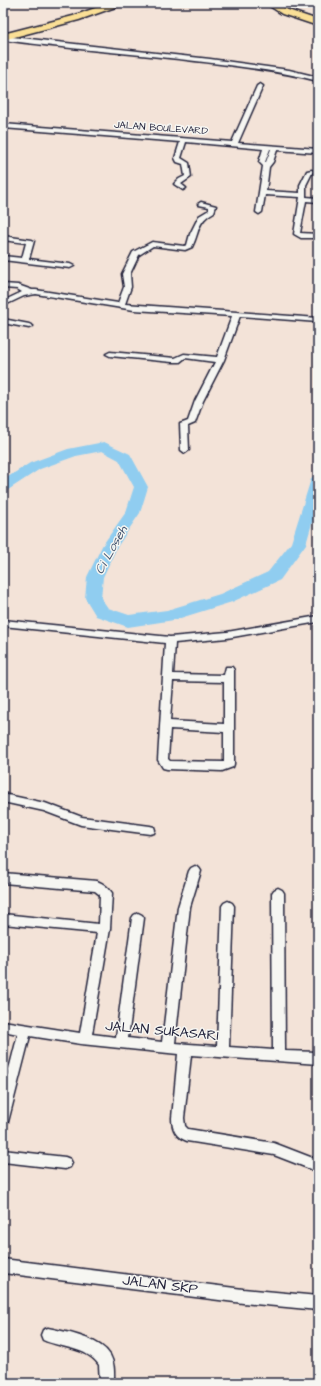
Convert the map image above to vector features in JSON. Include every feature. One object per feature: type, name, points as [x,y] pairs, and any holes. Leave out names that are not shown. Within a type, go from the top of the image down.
[{"type":"highway","points":[[3,38],[69,20],[118,3]]},
{"type":"main road","points":[[269,3],[318,21]]},
{"type":"main road","points":[[279,3],[288,11]]},
{"type":"street","points":[[3,38],[38,44],[214,61],[299,74],[318,79]]},
{"type":"street","points":[[234,144],[260,86]]},
{"type":"street","name":"JALAN BOULEVARD","points":[[3,126],[318,151]]},
{"type":"street","points":[[183,188],[178,184],[188,177],[186,163],[179,161],[178,158],[184,140]]},
{"type":"street","points":[[266,166],[262,162],[267,147]]},
{"type":"street","points":[[259,212],[266,166],[270,162],[275,147]]},
{"type":"street","points":[[310,171],[303,185],[303,197],[297,232],[301,236],[318,236]]},
{"type":"street","points":[[261,193],[318,200]]},
{"type":"street","points":[[120,306],[127,294],[129,286],[126,274],[136,254],[152,244],[188,247],[202,216],[212,211],[213,206],[201,204]]},
{"type":"street","points":[[3,238],[30,241],[25,260]]},
{"type":"street","points":[[3,258],[70,266]]},
{"type":"street","points":[[3,286],[18,288],[29,292],[134,308],[318,320]]},
{"type":"street","points":[[3,304],[29,292]]},
{"type":"street","points":[[185,450],[184,424],[191,422],[199,401],[220,360],[237,314]]},
{"type":"street","points":[[3,321],[29,326]]},
{"type":"street","points":[[110,354],[172,360],[177,360],[184,356],[220,360]]},
{"type":"street","points":[[3,623],[170,640],[226,635],[318,619]]},
{"type":"street","points":[[167,677],[229,675],[230,762],[226,766],[168,765],[164,763],[164,725],[167,677],[170,640]]},
{"type":"street","points":[[164,725],[229,728]]},
{"type":"street","points":[[3,798],[45,807],[81,821],[150,830]]},
{"type":"street","points":[[168,1048],[184,907],[196,871]]},
{"type":"street","points":[[3,878],[101,888],[106,893],[104,929],[85,1038]]},
{"type":"street","points":[[278,893],[279,1056]]},
{"type":"street","points":[[223,1052],[228,906]]},
{"type":"street","points":[[121,1043],[138,918]]},
{"type":"street","points":[[3,919],[104,929]]},
{"type":"street","name":"JALAN SUKASARI","points":[[3,1026],[121,1043],[185,1050],[318,1058]]},
{"type":"street","points":[[3,1118],[25,1030]]},
{"type":"street","points":[[185,1050],[178,1118],[178,1126],[182,1132],[187,1135],[274,1150],[318,1166]]},
{"type":"street","points":[[3,1156],[65,1163]]},
{"type":"street","name":"JALAN SKP","points":[[3,1266],[243,1296],[318,1303]]},
{"type":"street","points":[[48,1335],[88,1346],[98,1353],[105,1360],[107,1383]]},
{"type":"waterway","name":"Ci Loseh","points":[[3,487],[35,466],[73,452],[104,446],[125,457],[141,487],[133,513],[110,546],[95,577],[93,598],[102,612],[128,621],[168,616],[226,598],[274,576],[298,544],[318,479]]}]
